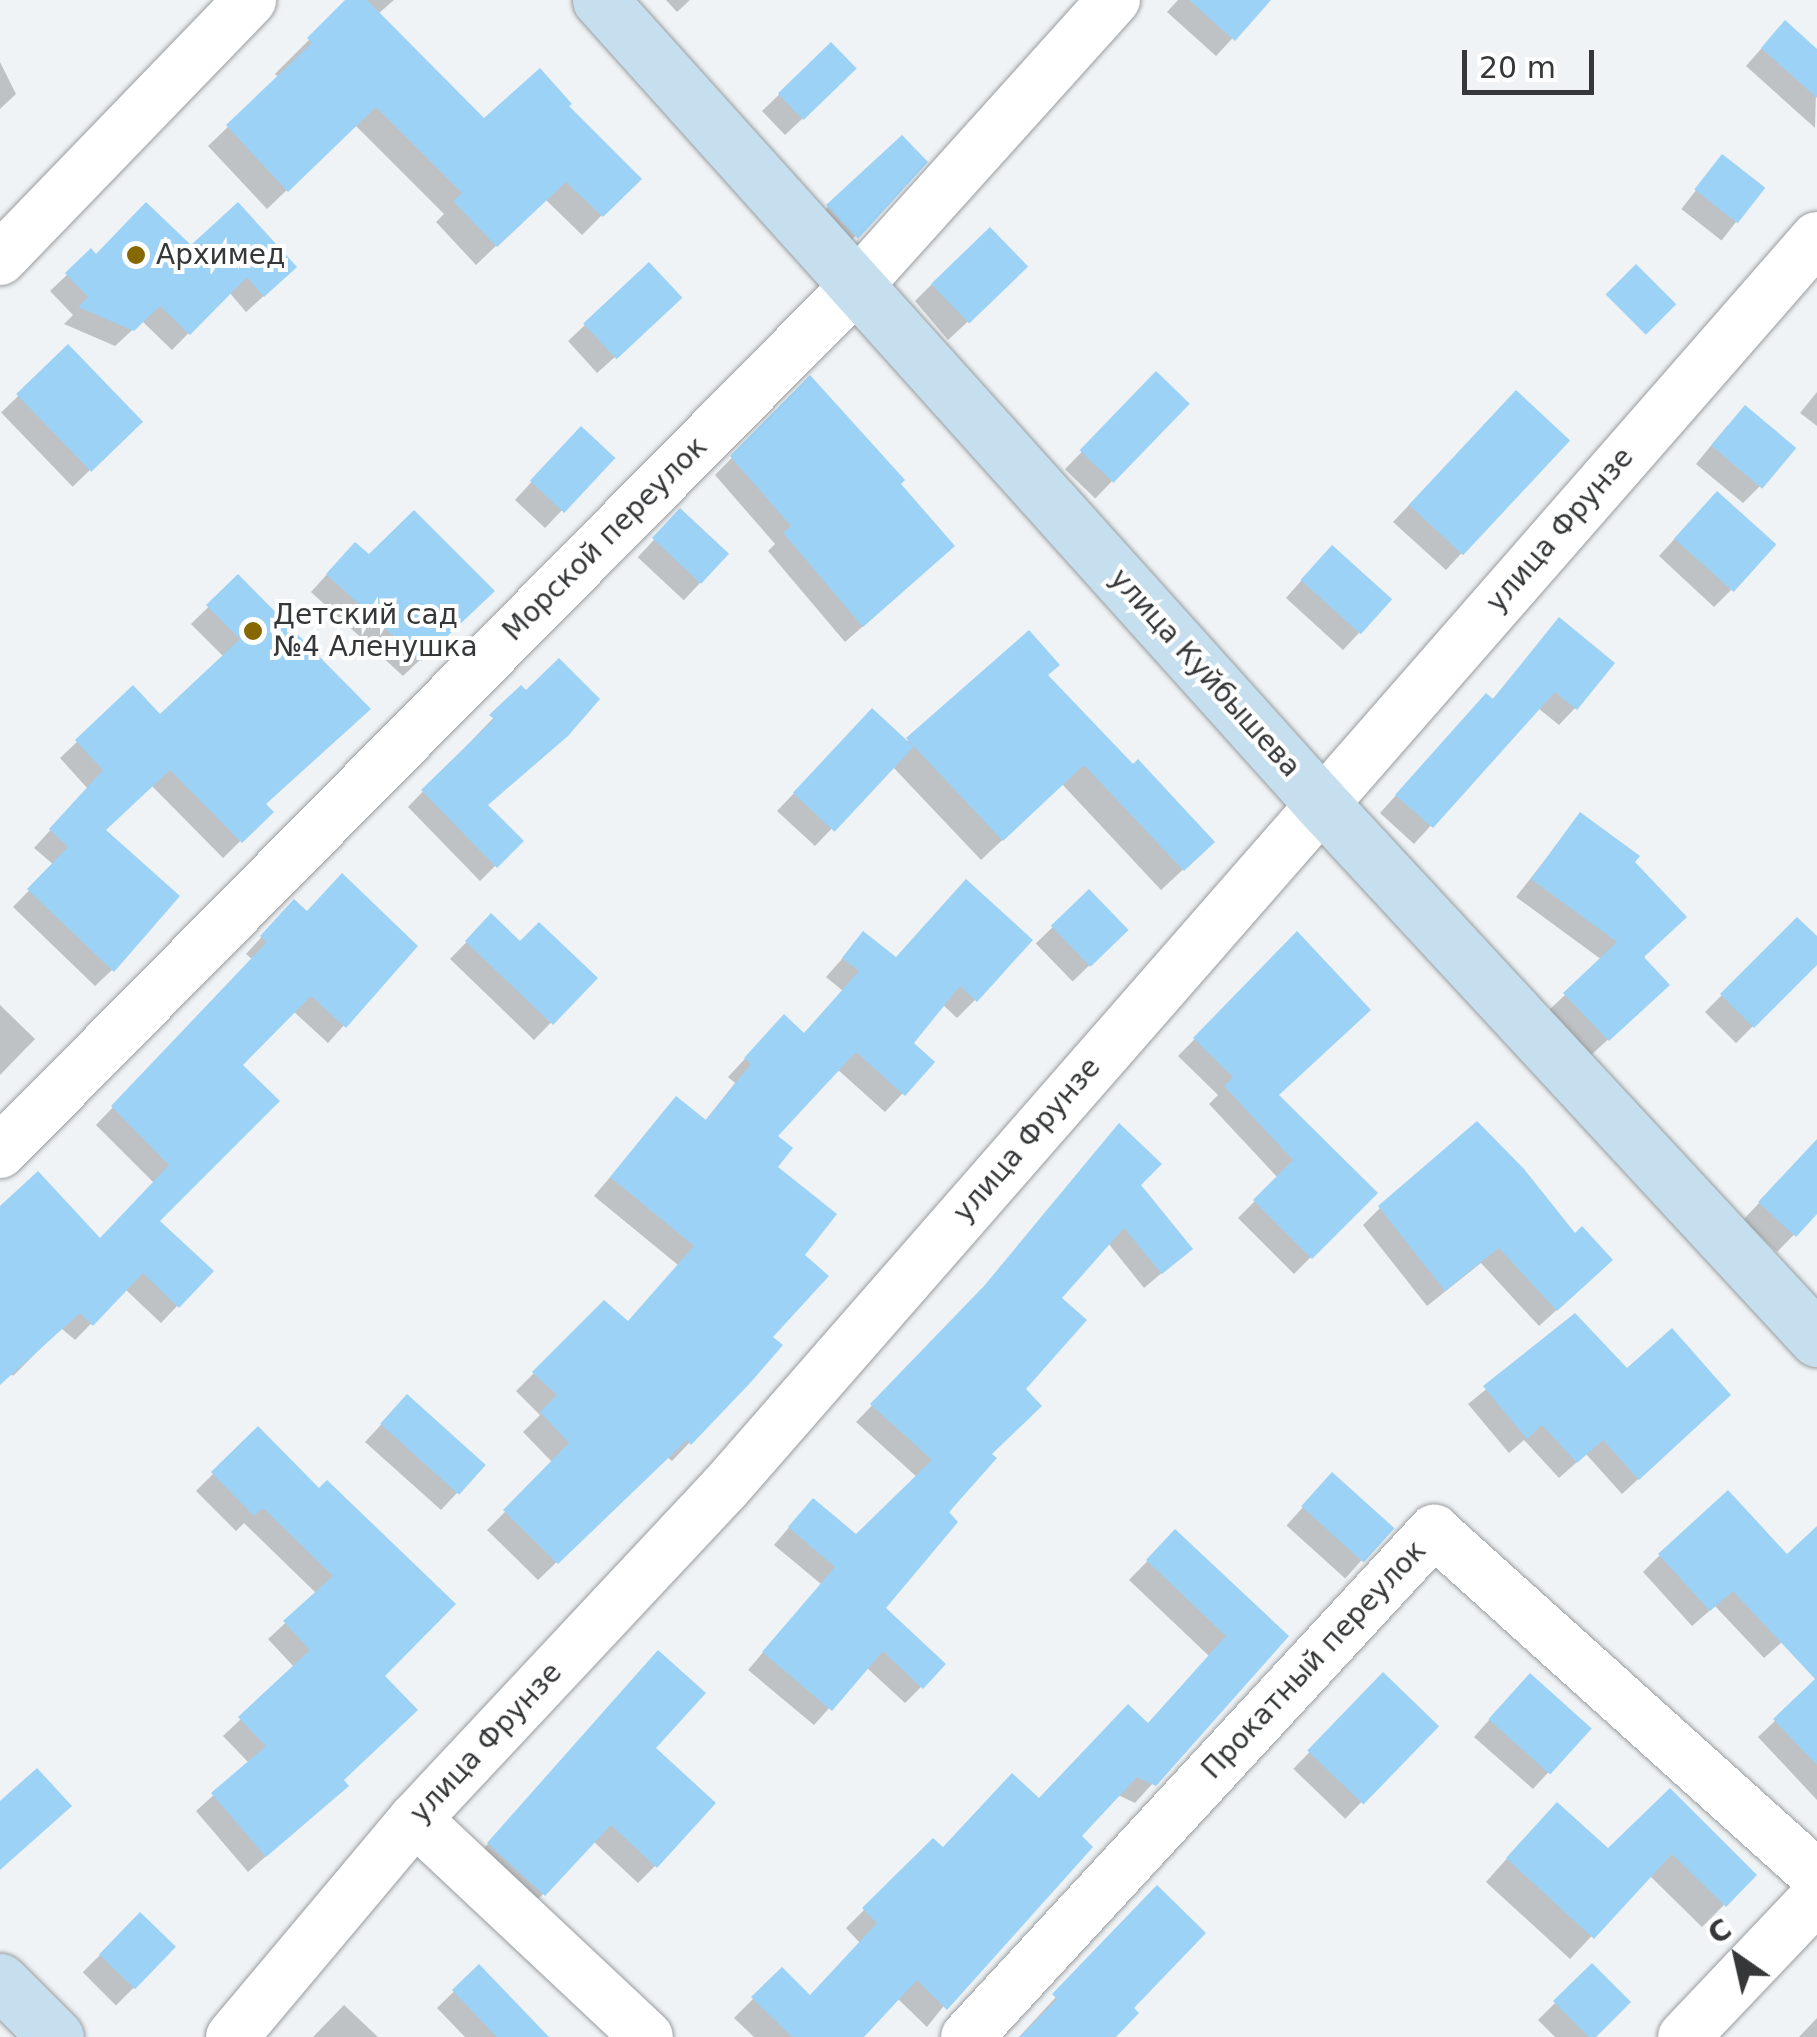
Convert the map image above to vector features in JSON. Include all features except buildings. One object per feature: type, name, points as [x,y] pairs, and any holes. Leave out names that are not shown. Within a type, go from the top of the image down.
[{"type":"main road","name":"улица Куйбышева","points":[[600,0],[1320,802],[1817,1339]]},
{"type":"main road","points":[[0,1981],[56,2037]]},
{"type":"street","points":[[0,259],[250,0]]},
{"type":"street","name":"Морской переулок","points":[[0,1152],[857,284],[1114,0]]},
{"type":"street","name":"улица Фрунзе","points":[[232,2037],[415,1819],[724,1489],[1320,802],[1817,238]]},
{"type":"street","name":"Прокатный переулок","points":[[966,2037],[1434,1531],[1817,1876]]},
{"type":"street","points":[[415,1819],[647,2037]]},
{"type":"street","points":[[1684,2037],[1817,1897]]},
{"type":"place","name":"Архимед","points":[[136,255]]},
{"type":"place","name":"Детский сад №4 Аленушка","points":[[253,631]]}]
